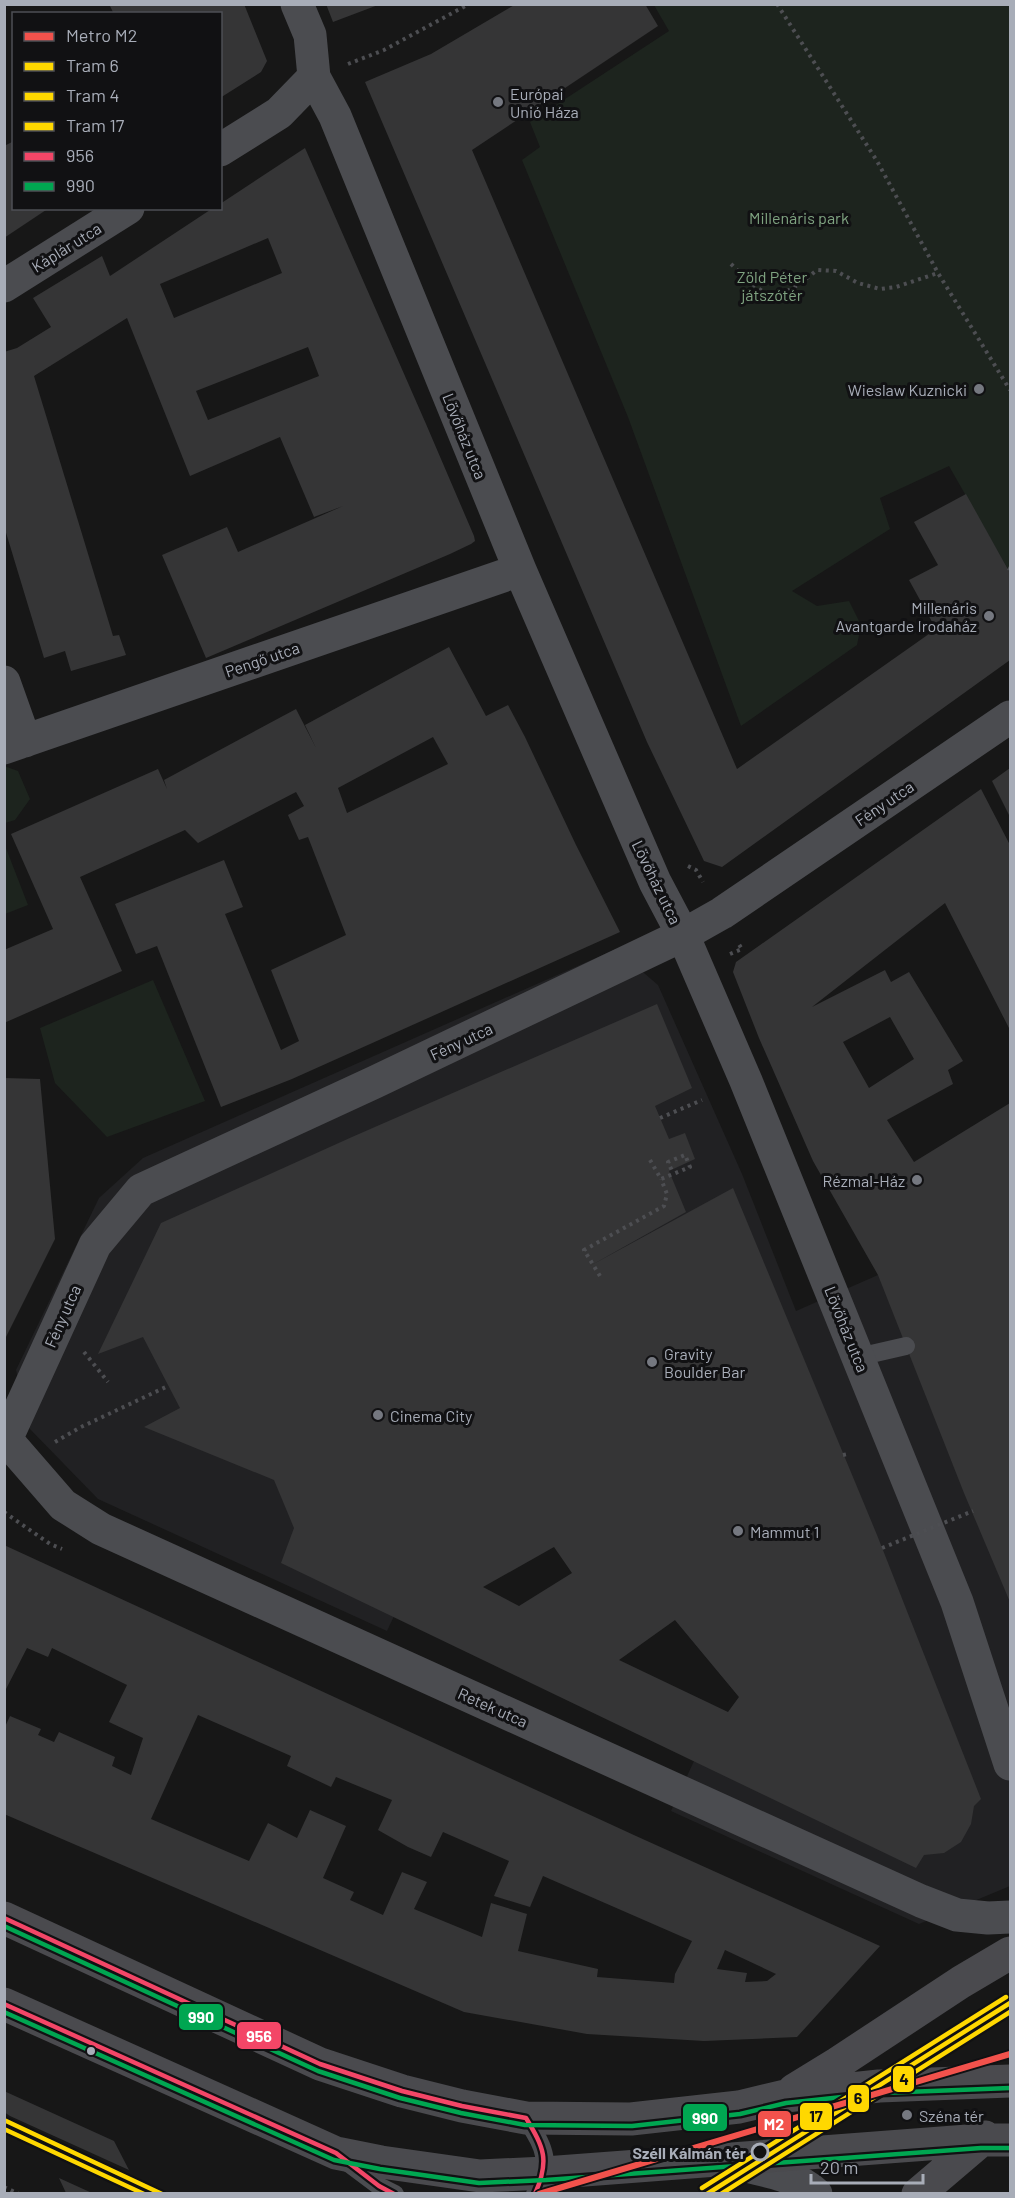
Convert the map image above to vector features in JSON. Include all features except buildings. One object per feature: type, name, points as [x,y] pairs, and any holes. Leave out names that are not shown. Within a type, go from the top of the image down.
[{"type":"main road","points":[[4,1918],[320,2064],[402,2091],[462,2106],[526,2118],[631,2119],[739,2107],[785,2096],[879,2086],[1011,2081]]},
{"type":"main road","points":[[785,2096],[1011,1953]]},
{"type":"main road","points":[[4,2004],[336,2153],[480,2176],[540,2183],[723,2161],[996,2140]]},
{"type":"main road","points":[[918,2193],[996,2140],[1011,2118]]},
{"type":"street","name":"Lövőház utca","points":[[297,4],[310,35],[314,77],[335,116],[520,570],[655,882],[683,935],[746,1081],[957,1602],[1011,1764]]},
{"type":"street","points":[[222,149],[279,112],[314,77]]},
{"type":"street","name":"Káplár utca","points":[[4,286],[125,210]]},
{"type":"street","name":"Pengő utca","points":[[14,745],[520,570]]},
{"type":"street","points":[[4,682],[14,745]]},
{"type":"street","name":"Fény utca","points":[[5,1440],[95,1245],[141,1190],[375,1082],[683,935],[722,913],[1011,717]]},
{"type":"street","name":"Retek utca","points":[[5,1440],[63,1505],[101,1529],[921,1901],[957,1915],[988,1918],[1011,1917]]},
{"type":"street","points":[[723,2161],[776,2174],[807,2185],[816,2193]]},
{"type":"lane","points":[[858,1357],[906,1346]]},
{"type":"lane","points":[[526,2118],[543,2147],[540,2183]]},
{"type":"lane","points":[[336,2153],[379,2186],[394,2193]]},
{"type":"path","points":[[314,77],[384,50],[469,4]]},
{"type":"path","points":[[777,4],[877,161],[938,273],[1011,390]]},
{"type":"path","points":[[731,264],[764,293],[779,296],[797,286],[817,270],[836,271],[858,284],[880,289],[896,287],[938,273]]},
{"type":"path","points":[[660,1118],[702,1100]]},
{"type":"path","points":[[661,1179],[690,1167],[685,1155],[668,1162],[673,1173]]},
{"type":"path","points":[[600,1276],[584,1250],[664,1206],[667,1194],[650,1160]]},
{"type":"path","points":[[87,1342],[83,1351],[108,1382]]},
{"type":"path","points":[[49,1445],[79,1428],[168,1386]]},
{"type":"path","points":[[882,1548],[973,1511]]},
{"type":"path","points":[[4,1512],[12,1516]]},
{"type":"path","points":[[4,2187],[20,2193]]},
{"type":"shaded area","points":[[616,949],[658,985],[742,1174],[796,1311],[878,1275],[1010,1198],[1010,1886],[919,1924],[671,1811],[694,1761],[739,1697],[564,1486],[394,1616],[387,1631],[98,1499],[29,1428],[16,1370],[99,1198],[143,1158]]},
{"type":"green space","name":"Millenáris park","points":[[654,5],[1010,5],[1010,573],[949,466],[880,498],[890,529],[792,591],[817,606],[849,601],[861,625],[857,645],[741,726],[628,417],[522,160],[540,147],[530,122],[669,31]]},
{"type":"green space","points":[[4,766],[18,771],[30,799],[15,820],[5,823]]},
{"type":"green space","points":[[4,843],[28,905],[5,914],[4,914]]},
{"type":"green space","points":[[153,980],[205,1101],[107,1137],[55,1083],[40,1028]]},
{"type":"metro line","name":"M2","points":[[539,2194],[1010,2054]]},
{"type":"tram line","name":"17","points":[[702,2188],[1006,1997]]},
{"type":"tram line","name":"6","points":[[707,2194],[1010,2003]]},
{"type":"tram line","name":"4","points":[[721,2194],[1010,2012]]},
{"type":"tram line","name":"6","points":[[4,2120],[162,2194]]},
{"type":"tram line","name":"4","points":[[4,2129],[144,2194]]},
{"type":"transit line","name":"956","points":[[4,1918],[320,2064],[402,2091],[462,2106],[526,2118]]},
{"type":"transit line","name":"990","points":[[4,1926],[318,2071],[400,2098],[525,2125],[632,2126],[740,2114],[786,2103],[880,2093],[1010,2088]]},
{"type":"transit line","name":"956","points":[[4,2004],[336,2153],[379,2186],[394,2194]]},
{"type":"transit line","name":"990","points":[[4,2012],[334,2160],[479,2183],[981,2148],[1010,2148]]},
{"type":"transit line","name":"956","points":[[526,2118],[543,2154],[542,2172],[535,2194]]},
{"type":"place","name":"Európai Unió Háza","points":[[498,102]]},
{"type":"place","name":"Wieslaw Kuznicki","points":[[979,389]]},
{"type":"place","name":"Millenáris Avantgarde Irodaház","points":[[989,616]]},
{"type":"place","name":"Rézmal-Ház","points":[[917,1180]]},
{"type":"place","name":"Gravity Boulder Bar","points":[[652,1362]]},
{"type":"place","name":"Cinema City","points":[[378,1415]]},
{"type":"place","name":"Mammut 1","points":[[738,1531]]},
{"type":"place","name":"Széna tér","points":[[907,2115]]},
{"type":"place","name":"Széll Kálmán tér","points":[[760,2152]]},
{"type":"park label","name":"Zöld Péter játszótér","points":[[772,285]]}]
